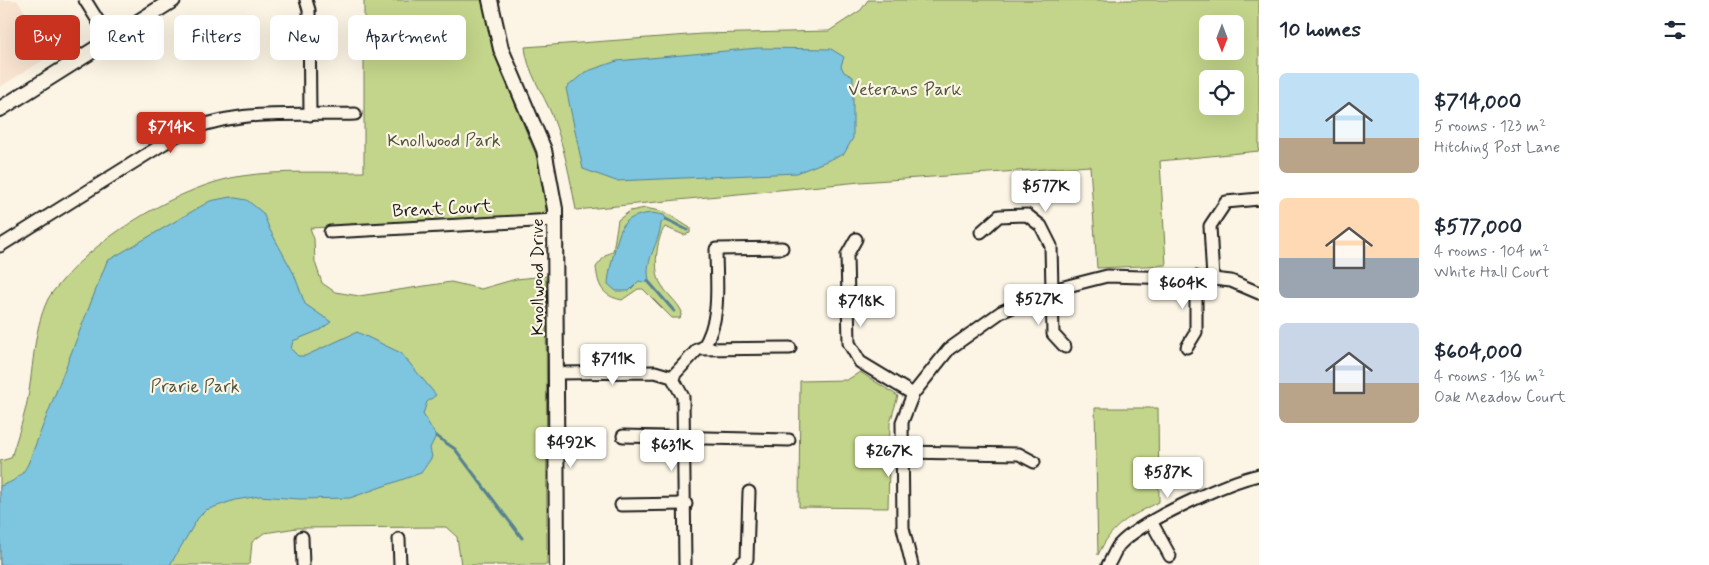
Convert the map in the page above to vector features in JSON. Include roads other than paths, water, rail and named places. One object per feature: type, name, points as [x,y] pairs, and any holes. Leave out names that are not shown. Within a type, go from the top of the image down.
[{"type":"street","points":[[85,0],[94,15]]},
{"type":"street","points":[[149,15],[173,0]]},
{"type":"street","points":[[306,0],[309,10],[310,115]]},
{"type":"street","name":"Knollwood Drive","points":[[490,0],[501,49],[544,150],[551,179],[555,220],[557,565]]},
{"type":"street","points":[[0,109],[90,53]]},
{"type":"street","points":[[0,246],[32,224],[190,129],[217,119],[239,116],[355,114]]},
{"type":"street","points":[[1214,279],[1210,226],[1226,202],[1259,199]]},
{"type":"street","points":[[981,232],[999,216],[1027,215],[1041,226],[1051,246],[1053,334],[1065,347]]},
{"type":"street","name":"Brent Court","points":[[330,232],[555,220]]},
{"type":"street","points":[[856,239],[847,255],[848,344],[860,362],[913,394]]},
{"type":"street","points":[[703,348],[712,334],[716,319],[716,249],[782,248]]},
{"type":"street","points":[[915,560],[903,528],[902,422],[913,394],[949,350],[1001,312],[1052,290],[1108,276],[1214,279],[1231,281],[1259,293]]},
{"type":"street","points":[[1187,347],[1196,332],[1196,277]]},
{"type":"street","points":[[672,377],[698,348],[790,348]]},
{"type":"street","points":[[556,373],[655,372],[672,377],[683,397],[686,504],[685,565]]},
{"type":"street","points":[[623,436],[789,440]]},
{"type":"street","points":[[902,452],[1019,454],[1034,462]]},
{"type":"street","points":[[1108,565],[1119,546],[1152,523],[1227,486],[1259,475]]},
{"type":"street","points":[[738,565],[746,559],[749,492]]},
{"type":"street","points":[[621,505],[686,504]]},
{"type":"street","points":[[1152,523],[1170,556]]},
{"type":"street","points":[[302,537],[303,565]]},
{"type":"street","points":[[398,538],[400,565]]},
{"type":"water","points":[[758,48],[831,49],[844,57],[841,66],[844,72],[853,77],[853,138],[844,154],[797,173],[616,181],[583,169],[566,88],[585,72],[617,61]]},
{"type":"water","name":"Prarie Park","points":[[230,197],[247,200],[263,213],[294,274],[305,304],[331,322],[320,330],[293,341],[291,349],[298,356],[305,356],[357,332],[401,353],[436,395],[427,402],[423,414],[436,436],[430,448],[432,457],[421,473],[350,498],[299,499],[260,496],[235,500],[206,510],[198,518],[170,565],[0,565],[0,486],[17,478],[28,464],[107,261],[210,201]]},
{"type":"water","points":[[652,213],[664,215],[666,219],[661,223],[650,258],[649,279],[646,283],[639,281],[629,291],[616,291],[608,284],[614,253],[622,228],[633,217]]},
{"type":"waterway","points":[[666,219],[687,230]]},
{"type":"waterway","points":[[648,281],[674,311]]},
{"type":"waterway","points":[[436,436],[455,449],[522,538]]},
{"type":"park label","name":"Veterans Park","points":[[905,89]]},
{"type":"park label","name":"Knollwood Park","points":[[444,140]]}]
